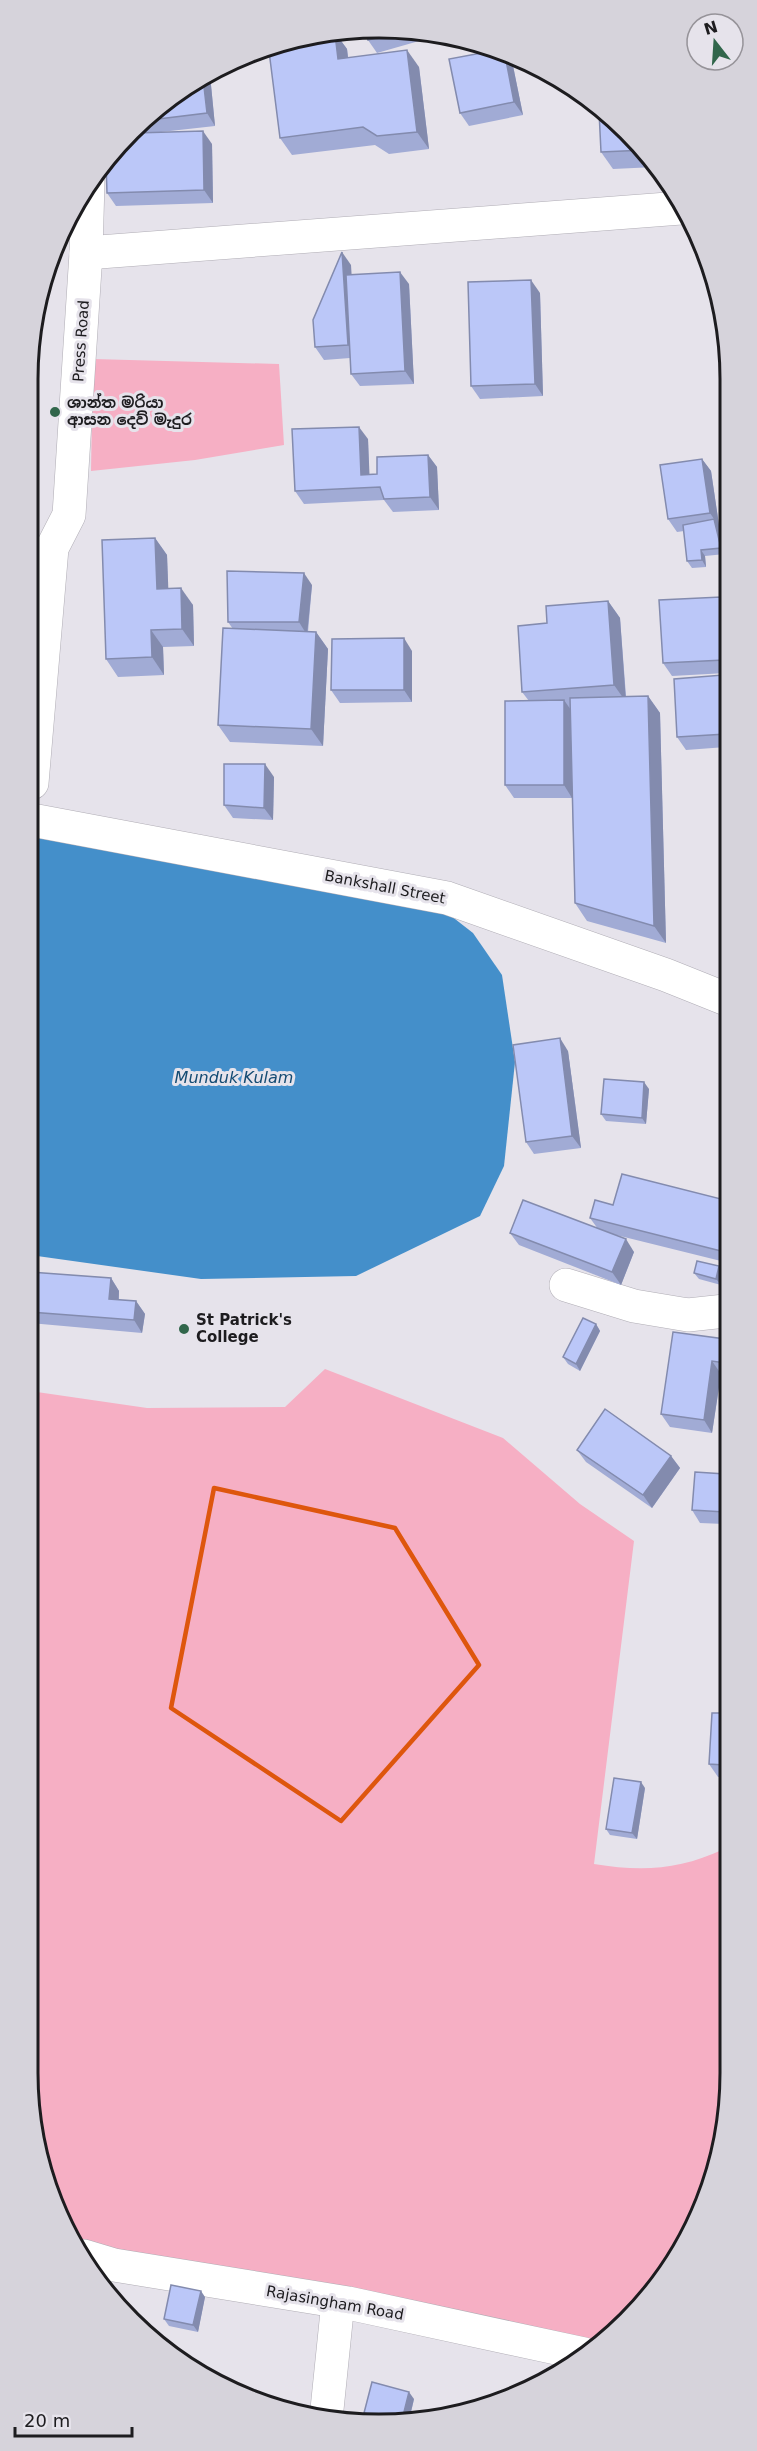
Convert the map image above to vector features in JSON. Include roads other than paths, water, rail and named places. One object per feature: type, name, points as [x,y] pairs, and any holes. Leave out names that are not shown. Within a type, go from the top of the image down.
[{"type":"street","name":"Press Road","points":[[38,712],[52,548],[69,515],[87,201]]},
{"type":"street","points":[[86,253],[674,209]]},
{"type":"street","name":"Bankshall Street","points":[[38,821],[447,898],[666,975],[720,997]]},
{"type":"street","points":[[566,1285],[634,1306],[688,1315],[720,1312]]},
{"type":"street","name":"Rajasingham Road","points":[[93,2259],[114,2265],[338,2302],[574,2352]]},
{"type":"street","points":[[327,2410],[338,2302]]},
{"type":"water","name":"Munduk Kulam","points":[[38,832],[446,912],[473,933],[502,975],[515,1062],[504,1166],[480,1216],[356,1276],[201,1279],[38,1256]]},
{"type":"place","name":"ශාන්ත මරියා ආසන දෙව් මැදුර","points":[[55,412]]},
{"type":"place","name":"St Patrick's College","points":[[184,1329]]}]
